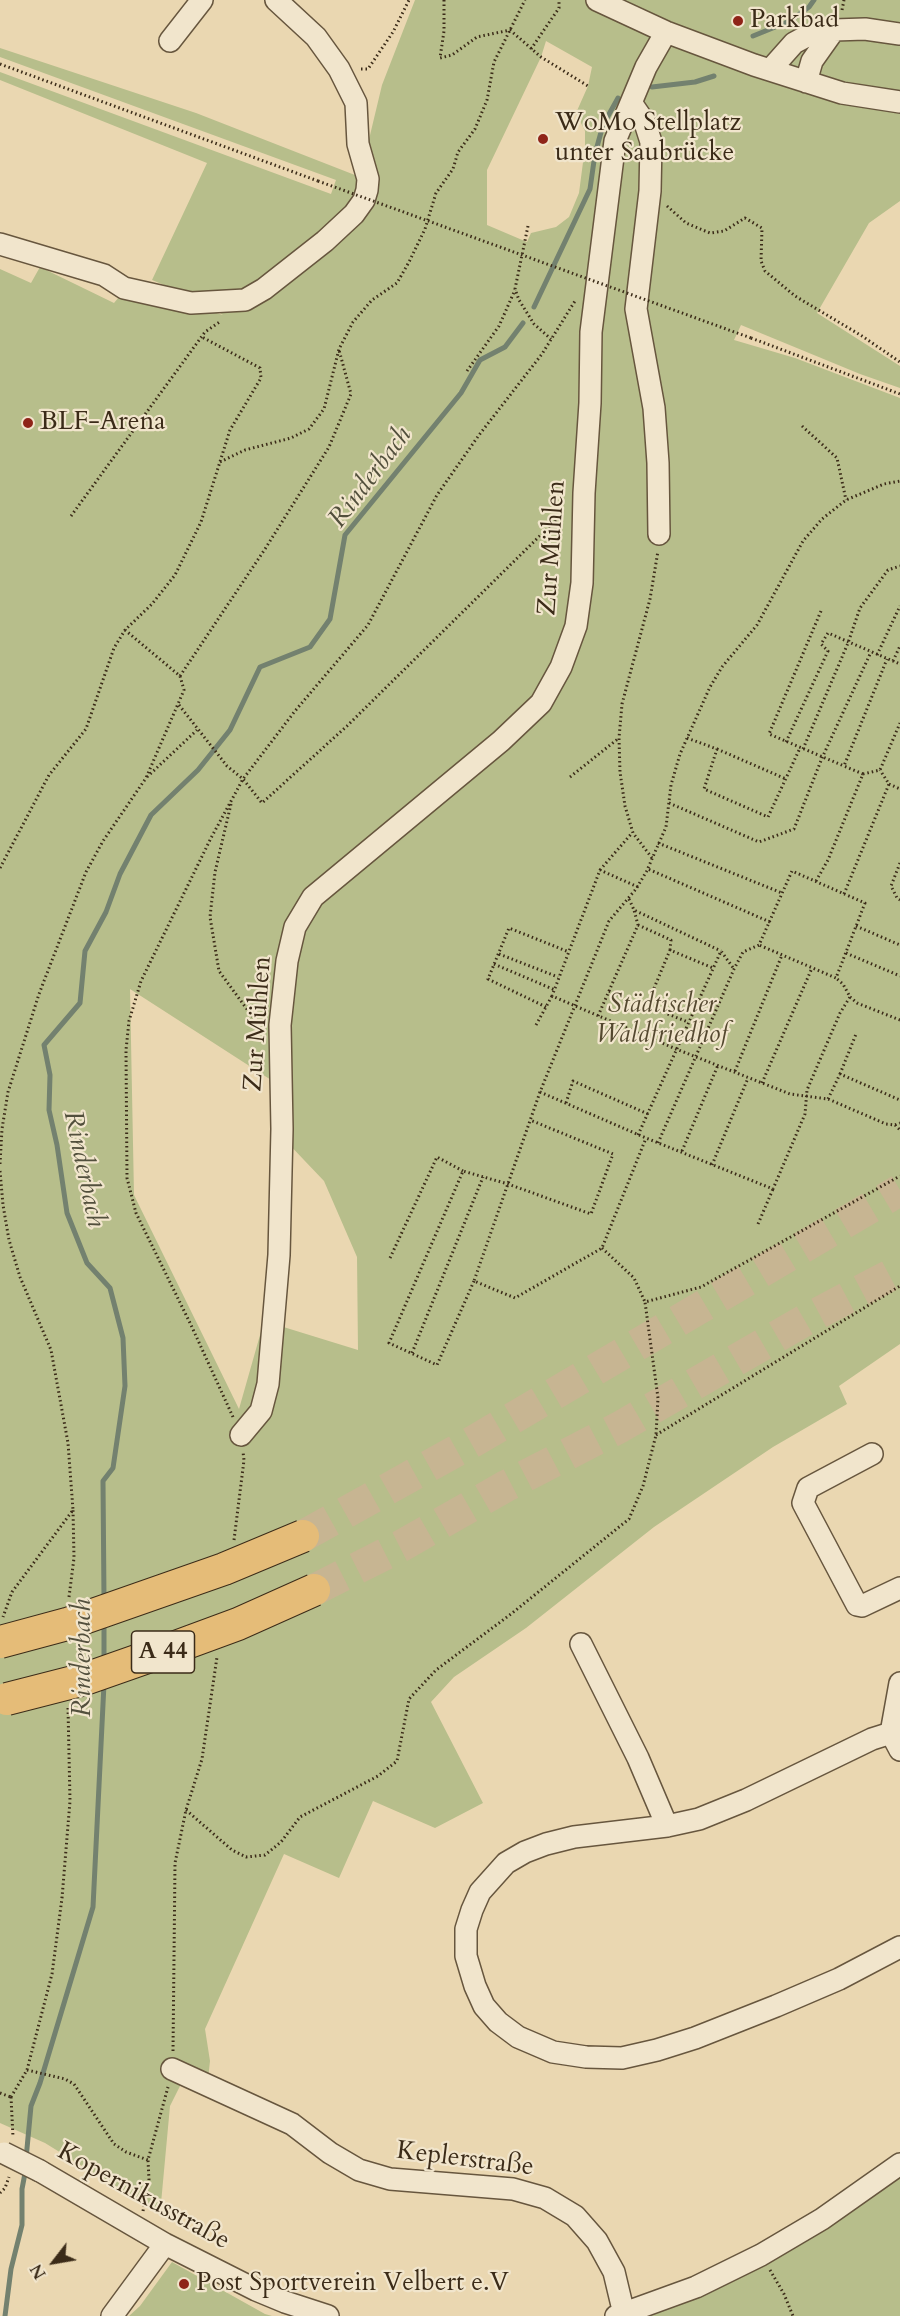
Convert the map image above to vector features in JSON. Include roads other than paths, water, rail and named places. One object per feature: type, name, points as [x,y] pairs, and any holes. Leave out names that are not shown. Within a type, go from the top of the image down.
[{"type":"highway","name":"A 44","points":[[0,1642],[68,1613],[224,1569],[303,1536]]},
{"type":"highway","name":"A 44","points":[[7,1699],[85,1678],[162,1652],[238,1624],[314,1590]]},
{"type":"highway","points":[[0,1618],[68,1613]]},
{"type":"street","points":[[170,41],[202,0]]},
{"type":"street","points":[[0,244],[104,275],[124,288],[191,303],[245,300],[264,289],[325,241],[354,214],[364,200],[368,179],[358,144],[356,103],[339,69],[316,37],[276,0]]},
{"type":"street","points":[[597,0],[666,32],[770,70],[842,93],[900,102]]},
{"type":"street","points":[[770,70],[801,40],[837,22],[900,34]]},
{"type":"street","points":[[806,82],[812,61],[837,22]]},
{"type":"street","name":"Zur Mühlen","points":[[241,1435],[261,1411],[268,1384],[280,1234],[282,1129],[280,1024],[287,961],[295,927],[314,897],[501,741],[541,703],[561,667],[576,626],[582,583],[591,332],[615,141],[646,67],[666,32]]},
{"type":"street","points":[[632,104],[645,123],[651,142],[650,191],[636,309],[654,408],[658,463],[659,534]]},
{"type":"street","points":[[872,1454],[808,1488],[803,1503],[857,1605],[862,1605],[900,1588]]},
{"type":"street","points":[[581,1644],[638,1758],[667,1826]]},
{"type":"street","points":[[900,1683],[896,1741],[872,1739],[746,1800],[699,1819],[667,1826],[603,1832],[546,1844],[506,1863],[480,1892],[471,1910],[466,1929],[466,1956],[474,1986],[484,2006],[498,2022],[518,2037],[553,2052],[586,2057],[622,2058],[695,2038],[766,2010],[839,1979],[900,1947]]},
{"type":"street","name":"Keplerstraße","points":[[172,2068],[292,2124],[330,2153],[359,2170],[390,2179],[513,2189],[545,2198],[575,2216],[597,2241],[608,2258],[614,2272],[620,2315]]},
{"type":"street","name":"Kopernikusstraße","points":[[2,2152],[40,2171],[165,2244],[256,2290],[328,2316]]},
{"type":"street","points":[[620,2315],[696,2287],[761,2255],[822,2219],[900,2164]]},
{"type":"street","points":[[112,2316],[165,2244]]},
{"type":"waterway","name":"Rinderbach","points":[[753,36],[790,21],[809,7],[814,0]]},
{"type":"waterway","name":"Rinderbach","points":[[652,87],[695,82],[714,76]]},
{"type":"waterway","name":"Rinderbach","points":[[534,307],[590,189],[595,154],[603,125],[618,98]]},
{"type":"waterway","name":"Rinderbach","points":[[104,1599],[103,1481],[113,1468],[125,1386],[123,1338],[110,1288],[87,1263],[67,1213],[57,1145],[49,1110],[50,1075],[44,1045],[80,1003],[85,951],[106,912],[120,874],[151,815],[198,770],[230,730],[260,667],[310,647],[330,619],[345,535],[461,393],[480,360],[505,347],[523,323]]},
{"type":"waterway","name":"Rinderbach","points":[[104,1621],[104,1662]]},
{"type":"waterway","name":"Rinderbach","points":[[26,2159],[31,2106],[93,1907],[104,1684]]},
{"type":"waterway","name":"Rinderbach","points":[[5,2316],[11,2269],[22,2225],[22,2189],[26,2168]]},
{"type":"tunnel","points":[[303,1536],[474,1441],[900,1190]]},
{"type":"tunnel","points":[[314,1590],[401,1546],[506,1486],[620,1427],[809,1318],[900,1270]]},
{"type":"place","name":"Parkbad","points":[[738,21]]},
{"type":"place","name":"WoMo Stellplatz unter Saubrücke","points":[[543,139]]},
{"type":"place","name":"BLF-Arena","points":[[28,423]]},
{"type":"place","name":"Post Sportverein Velbert e.V","points":[[184,2284]]},
{"type":"park label","name":"Städtischer Waldfriedhof","points":[[662,1021]]}]
